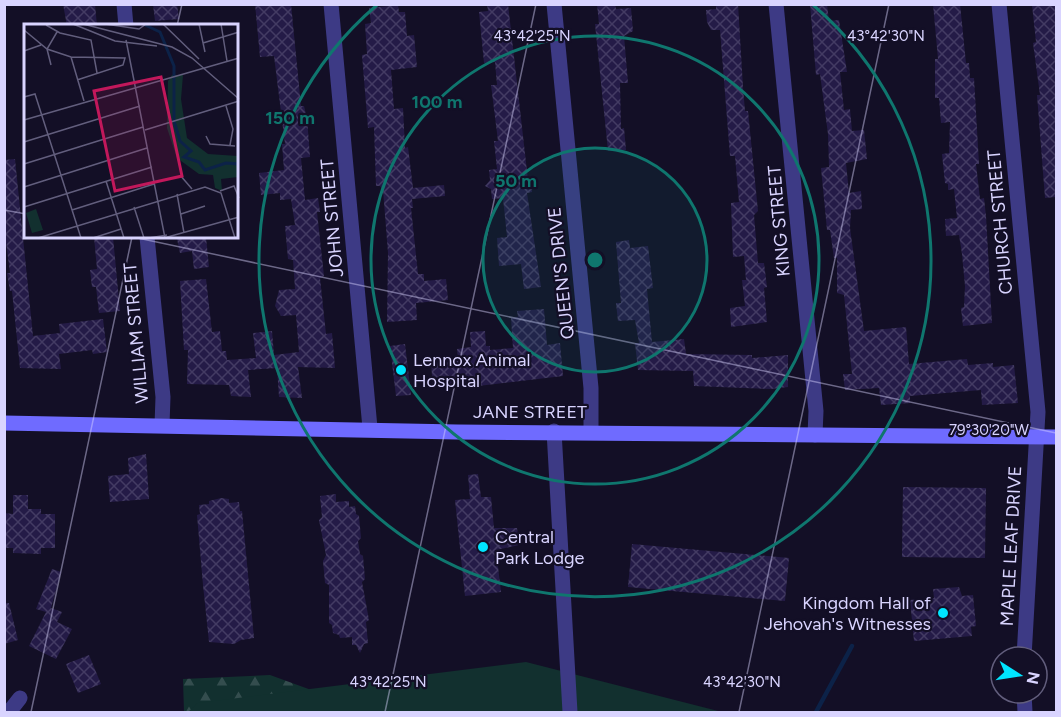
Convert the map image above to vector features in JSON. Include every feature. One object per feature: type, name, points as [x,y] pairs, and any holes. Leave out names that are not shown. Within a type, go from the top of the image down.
[{"type":"main road","name":"JANE STREET","points":[[4,423],[370,428],[457,432],[591,431],[1056,437]]},
{"type":"street","points":[[124,4],[126,24]]},
{"type":"street","name":"JOHN STREET","points":[[331,4],[370,428]]},
{"type":"street","name":"QUEEN'S DRIVE","points":[[554,4],[591,388],[591,431]]},
{"type":"street","name":"KING STREET","points":[[776,4],[815,399],[815,435]]},
{"type":"street","name":"CHURCH STREET","points":[[999,4],[1038,412],[1036,437]]},
{"type":"street","name":"WILLIAM STREET","points":[[147,238],[163,397],[162,425]]},
{"type":"street","points":[[554,431],[570,712]]},
{"type":"street","name":"MAPLE LEAF DRIVE","points":[[1025,645],[1036,437]]},
{"type":"street","points":[[9,712],[20,698]]},
{"type":"green space","points":[[526,662],[722,712],[188,712],[198,703]]},
{"type":"green space","points":[[270,675],[314,691],[322,712],[184,712],[183,679]]},
{"type":"building","points":[[63,4],[95,4],[97,24],[67,24]]},
{"type":"building","points":[[153,4],[177,4],[179,19],[155,21]]},
{"type":"building","points":[[255,4],[291,4],[301,106],[304,106],[307,118],[310,157],[301,158],[305,200],[318,198],[320,212],[317,212],[324,276],[320,278],[326,334],[332,333],[335,368],[298,367],[302,398],[279,397],[277,368],[248,370],[251,397],[231,396],[229,385],[187,384],[188,350],[184,350],[180,281],[206,279],[212,332],[220,331],[222,351],[226,351],[227,360],[256,358],[253,333],[272,331],[274,355],[299,352],[296,315],[281,316],[275,306],[279,290],[295,289],[293,260],[288,259],[285,226],[295,225],[291,199],[280,200],[280,193],[261,195],[259,173],[284,170],[282,144],[285,144],[274,56],[260,57]]},
{"type":"building","points":[[487,4],[508,4],[528,180],[531,180],[532,192],[527,193],[541,287],[524,289],[521,264],[499,266],[497,238],[507,237],[503,198],[492,199],[491,189],[485,186],[490,180],[489,170],[497,169],[494,141],[498,141],[491,85],[497,85],[495,62],[484,63],[479,12],[488,11]]},
{"type":"building","points":[[597,4],[615,4],[616,9],[631,8],[633,31],[624,36],[628,83],[620,83],[621,129],[624,128],[626,150],[608,151],[595,24],[599,24]]},
{"type":"building","points":[[716,4],[738,4],[745,111],[748,111],[758,211],[754,215],[758,263],[764,263],[767,287],[764,288],[767,322],[731,327],[730,308],[745,306],[742,280],[746,280],[744,256],[733,257],[731,203],[739,202],[735,156],[730,156],[720,30],[711,30],[707,22],[706,10],[716,9]]},
{"type":"building","points":[[810,4],[827,4],[829,21],[839,20],[847,72],[840,72],[844,110],[850,109],[852,131],[864,130],[867,159],[846,163],[849,193],[861,191],[862,209],[851,210],[850,228],[864,331],[906,327],[909,364],[967,359],[968,365],[993,363],[993,367],[1014,365],[1018,403],[982,405],[981,390],[910,396],[910,403],[881,405],[879,388],[845,390],[843,374],[852,374],[844,295],[837,293],[837,258],[834,258],[830,230],[827,230],[821,168],[829,167],[828,134],[820,74],[816,75]]},
{"type":"building","points":[[933,4],[960,4],[966,63],[969,63],[970,78],[974,78],[979,164],[976,164],[980,199],[984,198],[986,216],[992,323],[963,326],[961,308],[964,307],[965,286],[959,235],[946,236],[945,219],[957,218],[954,189],[948,190],[948,184],[945,183],[942,154],[949,153],[950,122],[941,123],[939,98],[935,98],[935,59],[938,59]]},
{"type":"building","points":[[1056,4],[1056,197],[1045,198],[1037,95],[1040,95],[1033,43],[1036,42],[1032,5]]},
{"type":"building","points":[[398,5],[399,12],[405,12],[407,36],[414,35],[417,67],[391,70],[394,109],[403,108],[405,148],[408,147],[413,188],[444,185],[445,196],[412,199],[418,274],[424,274],[424,281],[446,279],[448,300],[416,303],[417,320],[387,322],[388,253],[383,190],[380,186],[376,186],[374,127],[368,128],[362,55],[367,54],[365,24],[371,23],[369,8]]},
{"type":"building","points":[[15,159],[33,336],[60,333],[59,324],[103,319],[107,352],[93,354],[92,350],[59,354],[61,369],[20,368],[12,291],[10,291],[7,273],[10,273],[4,227],[4,160]]},
{"type":"building","points":[[94,238],[113,238],[120,311],[99,313],[96,287],[92,287],[90,270],[97,269]]},
{"type":"building","points":[[206,238],[209,267],[194,269],[192,251],[180,253],[177,239]]},
{"type":"building","points":[[629,240],[630,248],[648,246],[653,288],[647,289],[652,342],[684,339],[686,354],[752,355],[752,358],[788,355],[788,387],[771,389],[694,386],[693,371],[638,370],[635,343],[639,343],[635,320],[618,321],[616,303],[621,303],[616,242]]},
{"type":"building","points":[[544,309],[547,345],[560,343],[563,376],[461,388],[460,384],[433,387],[431,363],[458,361],[457,349],[471,347],[470,332],[485,331],[486,346],[490,346],[490,350],[513,348],[511,318],[518,317],[517,311]]},
{"type":"building","name":"Lennox Animal Hospital","points":[[405,344],[411,395],[396,396],[390,346]]},
{"type":"building","points":[[146,454],[149,499],[110,502],[108,476],[129,474],[128,458]]},
{"type":"building","name":"Central Park Lodge","points":[[478,474],[481,497],[491,497],[494,528],[517,528],[519,545],[496,550],[501,592],[465,596],[455,500],[470,499],[468,475]]},
{"type":"building","points":[[903,487],[986,488],[985,558],[902,557]]},
{"type":"building","points":[[336,494],[336,502],[349,501],[349,507],[355,506],[356,514],[359,516],[361,538],[358,541],[360,554],[363,556],[365,579],[362,582],[369,620],[366,622],[368,643],[364,644],[360,653],[356,645],[352,645],[352,637],[340,638],[339,635],[333,633],[332,625],[329,623],[329,585],[325,583],[323,561],[326,555],[319,520],[322,517],[320,496]]},
{"type":"building","points":[[13,495],[28,495],[28,509],[41,509],[41,514],[55,514],[55,548],[41,548],[41,554],[13,553],[13,548],[4,548],[4,513],[13,514]]},
{"type":"building","points":[[229,499],[229,503],[239,502],[240,511],[242,511],[254,638],[241,640],[234,644],[209,642],[203,585],[197,515],[200,514],[199,505],[209,504],[209,501]]},
{"type":"building","points":[[632,544],[789,558],[785,601],[628,587]]},
{"type":"building","points":[[52,569],[61,572],[51,608],[62,612],[57,622],[72,629],[56,659],[29,646],[46,612],[36,609]]},
{"type":"building","name":"Kingdom Hall of Jehovah's Witnesses","points":[[959,587],[962,596],[973,595],[976,626],[971,627],[972,636],[914,641],[910,600],[934,598],[933,589]]},
{"type":"building","points":[[4,603],[9,603],[18,640],[4,644]]},
{"type":"building","points":[[89,655],[101,684],[78,693],[66,664]]},
{"type":"waterway","points":[[816,712],[852,646]]},
{"type":"place","name":"Lennox Animal Hospital","points":[[401,370]]},
{"type":"place","name":"Central Park Lodge","points":[[483,547]]},
{"type":"place","name":"Kingdom Hall of Jehovah's Witnesses","points":[[943,613]]}]
